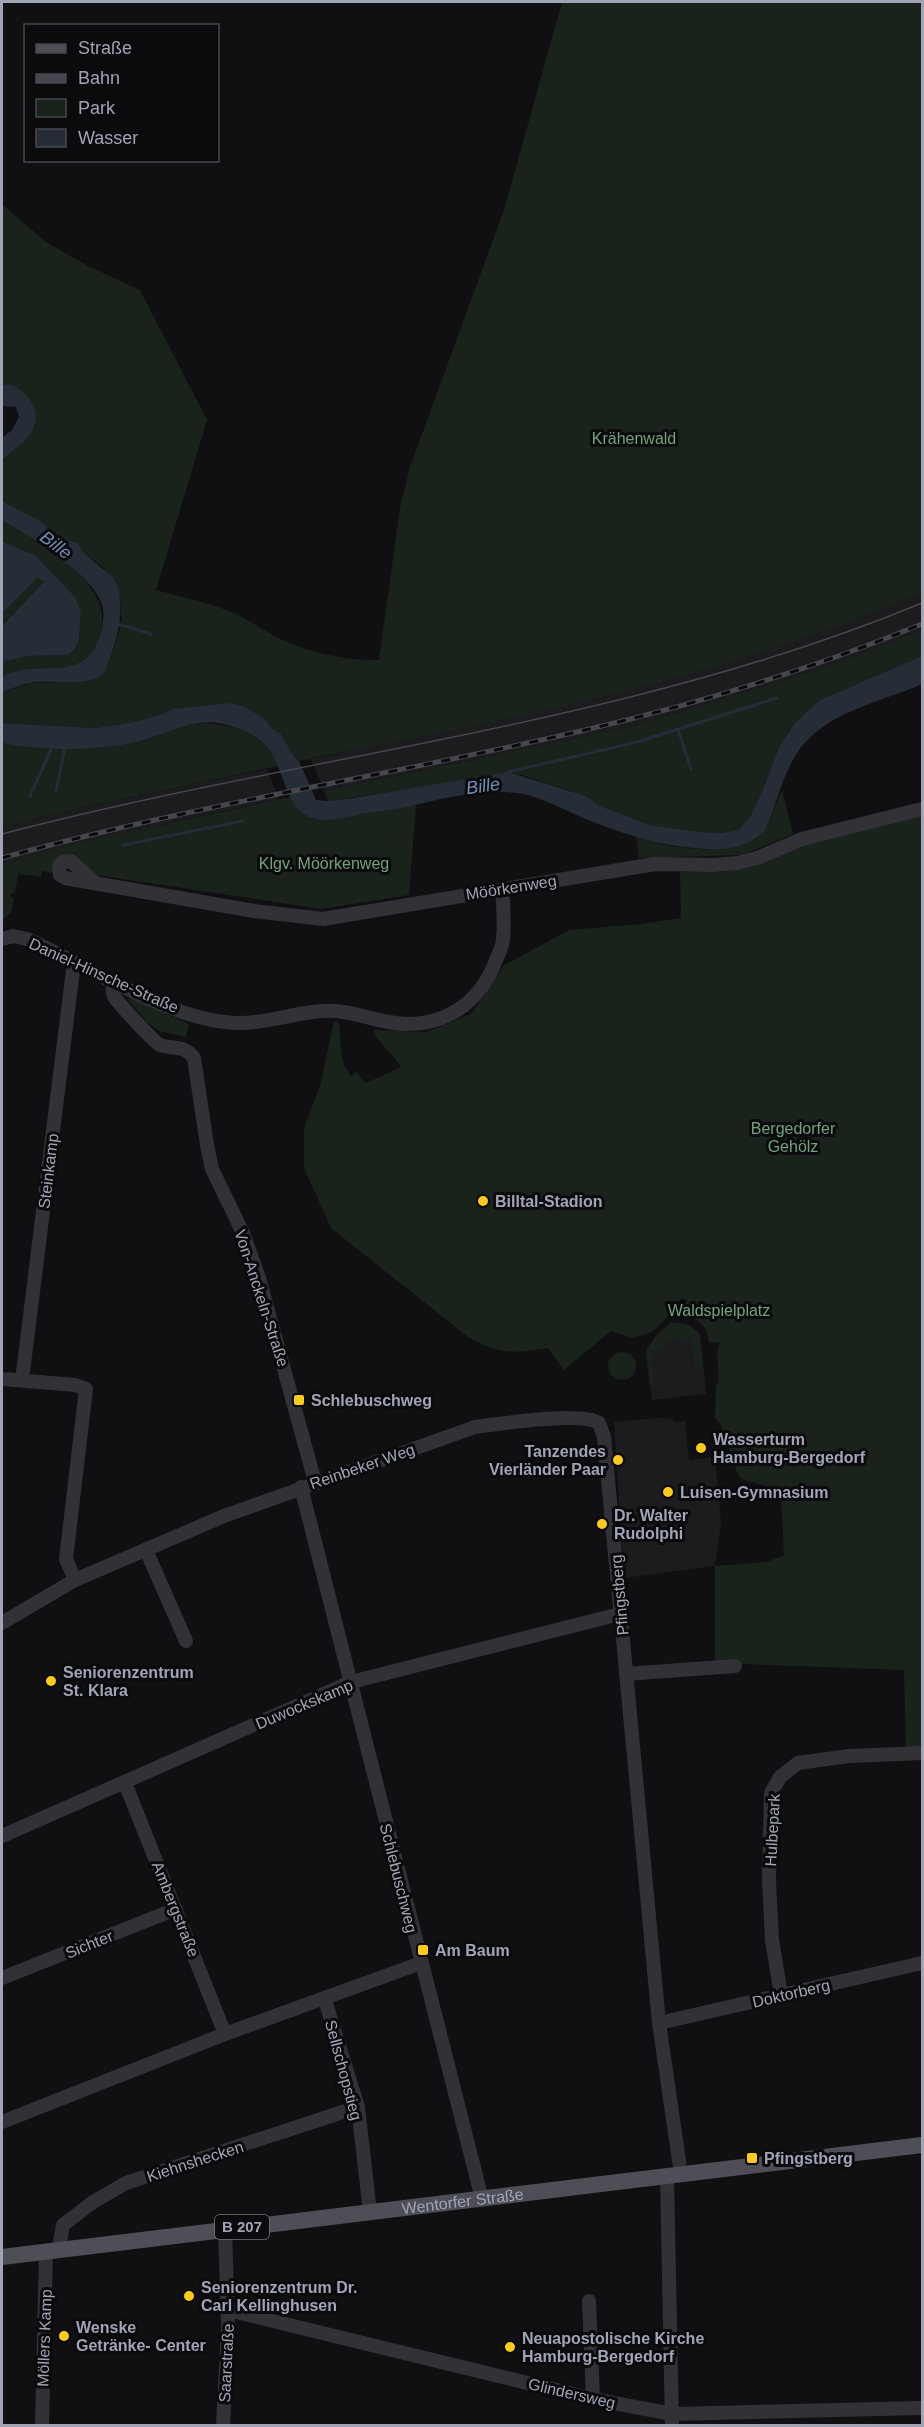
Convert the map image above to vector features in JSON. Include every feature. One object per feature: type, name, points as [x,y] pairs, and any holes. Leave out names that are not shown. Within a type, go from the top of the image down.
[{"type":"main road","name":"Wentorfer Straße","points":[[2,2257],[922,2145]]},
{"type":"street","name":"Möörkenweg","points":[[58,870],[65,879],[94,882],[254,911],[323,919],[655,864],[714,865],[738,862],[757,858],[802,839],[922,809]]},
{"type":"street","name":"Daniel-Hinsche-Straße","points":[[2,939],[13,936],[27,939],[112,982],[162,1004],[203,1018],[236,1023],[276,1021],[316,1010],[339,1011],[384,1022],[408,1024],[430,1022],[454,1013],[471,1002],[483,988],[503,941],[502,888]]},
{"type":"street","name":"Steinkamp","points":[[22,1380],[74,962]]},
{"type":"street","name":"Von-Anckeln-Straße","points":[[112,982],[114,996],[152,1039],[160,1045],[179,1047],[188,1051],[194,1058],[212,1169],[243,1233],[259,1278],[308,1485]]},
{"type":"street","points":[[2,1379],[82,1386],[86,1389],[66,1559],[75,1580]]},
{"type":"street","name":"Reinbeker Weg","points":[[2,1623],[75,1580],[224,1516],[308,1485],[475,1427],[513,1422],[586,1418]]},
{"type":"street","name":"Pfingstberg","points":[[586,1418],[599,1423],[604,1437],[674,2175],[672,2420]]},
{"type":"street","name":"Schlebuschweg","points":[[308,1485],[351,1682],[420,1963],[482,2199]]},
{"type":"street","points":[[146,1550],[186,1641]]},
{"type":"street","name":"Duwockskamp","points":[[2,1836],[351,1682],[620,1614]]},
{"type":"street","points":[[626,1674],[735,1666]]},
{"type":"street","name":"Hulbepark","points":[[781,1995],[772,1940],[769,1881],[771,1793],[775,1784],[798,1763],[849,1756],[922,1753]]},
{"type":"street","name":"Ambergstraße","points":[[125,1783],[225,2034]]},
{"type":"street","name":"Sichter","points":[[2,1978],[176,1909]]},
{"type":"street","points":[[2,2122],[225,2034],[325,2000],[420,1963]]},
{"type":"street","name":"Doktorberg","points":[[659,2023],[922,1963]]},
{"type":"street","name":"Sellschopstieg","points":[[325,2000],[358,2107],[370,2212]]},
{"type":"street","name":"Kiehnshecken","points":[[53,2250],[63,2225],[93,2202],[126,2184],[358,2107]]},
{"type":"street","name":"Saarstraße","points":[[222,2426],[228,2310],[225,2229]]},
{"type":"street","name":"Möllers Kamp","points":[[42,2426],[53,2250]]},
{"type":"street","points":[[589,2301],[593,2399]]},
{"type":"street","name":"Glindersweg","points":[[228,2310],[672,2420],[922,2408]]},
{"type":"shaded area","points":[[922,593],[922,630],[835,664],[634,726],[324,791],[311,759],[601,697],[751,655]]},
{"type":"shaded area","points":[[267,769],[279,799],[168,823],[2,864],[2,828],[57,813]]},
{"type":"shaded area","points":[[700,1334],[706,1394],[652,1400],[646,1350],[662,1339]]},
{"type":"shaded area","name":"Luisen-Gymnasium","points":[[669,1418],[676,1422],[685,1421],[689,1460],[715,1457],[721,1523],[715,1566],[624,1578],[614,1422]]},
{"type":"green space","name":"Krähenwald","points":[[562,2],[922,2],[922,593],[803,638],[639,687],[524,715],[299,761],[281,734],[271,728],[266,720],[229,703],[171,709],[163,714],[134,722],[96,728],[2,723],[2,692],[30,683],[87,682],[117,640],[121,622],[121,602],[111,576],[86,554],[78,543],[58,536],[39,520],[2,501],[2,461],[28,437],[9,384],[2,385],[2,204],[46,242],[88,266],[140,290],[207,420],[156,590],[231,612],[276,637],[313,651],[353,659],[379,660],[400,508],[410,467],[504,210]]},
{"type":"green space","points":[[2,521],[53,551],[85,580],[96,596],[102,614],[100,636],[91,654],[79,663],[65,667],[24,669],[2,676],[2,662],[10,659],[66,655],[79,640],[81,612],[75,597],[36,556],[2,541]]},
{"type":"green space","points":[[38,577],[44,582],[2,626],[2,614]]},
{"type":"green space","points":[[922,630],[922,656],[820,700],[794,724],[779,747],[751,815],[739,830],[721,833],[699,832],[650,825],[600,806],[586,796],[519,774],[328,801],[324,791],[634,726],[835,664]]},
{"type":"green space","points":[[203,723],[226,726],[248,733],[266,746],[278,766],[57,813],[2,828],[2,743],[50,749],[100,748],[138,742],[181,726]]},
{"type":"green space","points":[[782,790],[793,834],[742,855],[639,858],[636,837],[670,846],[708,850],[765,830]]},
{"type":"green space","name":"Klgv. Möörkenweg","points":[[290,797],[297,807],[338,818],[416,805],[409,895],[322,909],[95,875],[73,856],[53,865],[53,873],[42,871],[41,877],[18,874],[15,893],[11,893],[11,897],[14,898],[11,912],[2,921],[2,864],[78,843]]},
{"type":"green space","name":"Bergedorfer Gehölz","points":[[922,816],[922,1749],[906,1748],[904,1670],[741,1664],[715,1667],[715,1566],[767,1562],[784,1555],[781,1495],[776,1489],[741,1479],[738,1475],[721,1425],[715,1418],[716,1386],[719,1381],[717,1353],[720,1343],[709,1342],[706,1331],[700,1323],[679,1313],[687,1301],[682,1298],[661,1323],[647,1334],[633,1338],[611,1331],[564,1370],[548,1348],[515,1352],[498,1350],[479,1343],[468,1337],[331,1228],[304,1168],[304,1128],[320,1086],[334,1021],[339,1023],[344,1065],[351,1076],[356,1072],[366,1083],[401,1067],[373,1030],[427,1032],[471,1014],[503,966],[569,930],[681,918],[680,872],[723,872],[753,867],[801,845],[863,828]]},
{"type":"green space","points":[[130,998],[189,1024],[186,1037],[159,1031],[148,1023],[128,1000]]},
{"type":"green space","points":[[671,1322],[689,1325],[700,1334],[703,1369],[695,1370],[692,1338],[664,1341],[664,1349],[651,1350],[654,1386],[650,1387],[646,1350],[656,1336]]},
{"type":"green space","points":[[622,1352],[632,1356],[636,1366],[632,1376],[622,1380],[612,1376],[608,1366],[612,1356]]},
{"type":"water","points":[[9,384],[24,393],[36,414],[33,430],[2,461],[2,438],[12,430],[19,417],[16,407],[2,406],[2,385]]},
{"type":"water","name":"Bille","points":[[2,501],[39,520],[58,536],[78,543],[89,557],[115,581],[119,590],[120,603],[118,633],[104,673],[96,678],[78,682],[29,683],[2,692],[2,676],[24,669],[58,668],[72,665],[88,657],[100,636],[103,616],[102,604],[96,593],[74,568],[28,535],[2,521]]},
{"type":"water","points":[[2,541],[36,556],[75,597],[81,612],[79,640],[74,650],[67,655],[27,656],[2,662],[2,626],[44,582],[38,577],[2,614]]},
{"type":"water","name":"Bille","points":[[922,656],[922,684],[851,711],[819,730],[794,758],[765,830],[749,842],[723,849],[704,849],[650,841],[518,793],[488,792],[339,819],[316,819],[305,815],[297,807],[290,797],[277,763],[260,740],[240,729],[212,722],[177,728],[132,743],[100,748],[50,749],[2,743],[2,723],[96,728],[134,722],[163,714],[171,709],[229,703],[245,707],[266,720],[271,728],[281,734],[299,761],[316,800],[354,798],[508,772],[586,796],[600,806],[650,825],[721,833],[739,830],[751,815],[779,747],[794,724],[804,714],[820,700]]},
{"type":"waterway","points":[[118,624],[151,634]]},
{"type":"waterway","points":[[509,774],[508,772],[637,742],[777,698]]},
{"type":"waterway","points":[[678,729],[691,769]]},
{"type":"waterway","points":[[30,796],[52,747]]},
{"type":"waterway","points":[[56,791],[65,748]]},
{"type":"waterway","points":[[123,845],[243,821]]},
{"type":"tram line","points":[[2,834],[117,806],[582,709],[697,679],[811,645],[922,603]]},
{"type":"railway","points":[[2,858],[145,822],[581,731],[711,697],[796,671],[922,624]]},
{"type":"place","name":"Billtal-Stadion","points":[[483,1201]]},
{"type":"place","name":"Schlebuschweg","points":[[299,1400]]},
{"type":"place","name":"Wasserturm Hamburg-Bergedorf","points":[[701,1448]]},
{"type":"place","name":"Tanzendes Vierländer Paar","points":[[618,1460]]},
{"type":"place","name":"Luisen-Gymnasium","points":[[668,1492]]},
{"type":"place","name":"Dr. Walter Rudolphi","points":[[602,1524]]},
{"type":"place","name":"Seniorenzentrum St. Klara","points":[[51,1681]]},
{"type":"place","name":"Am Baum","points":[[423,1950]]},
{"type":"place","name":"Pfingstberg","points":[[752,2158]]},
{"type":"place","name":"Seniorenzentrum Dr. Carl Kellinghusen","points":[[189,2296]]},
{"type":"place","name":"Wenske Getränke- Center","points":[[64,2336]]},
{"type":"place","name":"Neuapostolische Kirche Hamburg-Bergedorf","points":[[510,2347]]},
{"type":"park label","name":"Waldspielplatz","points":[[719,1310]]}]
